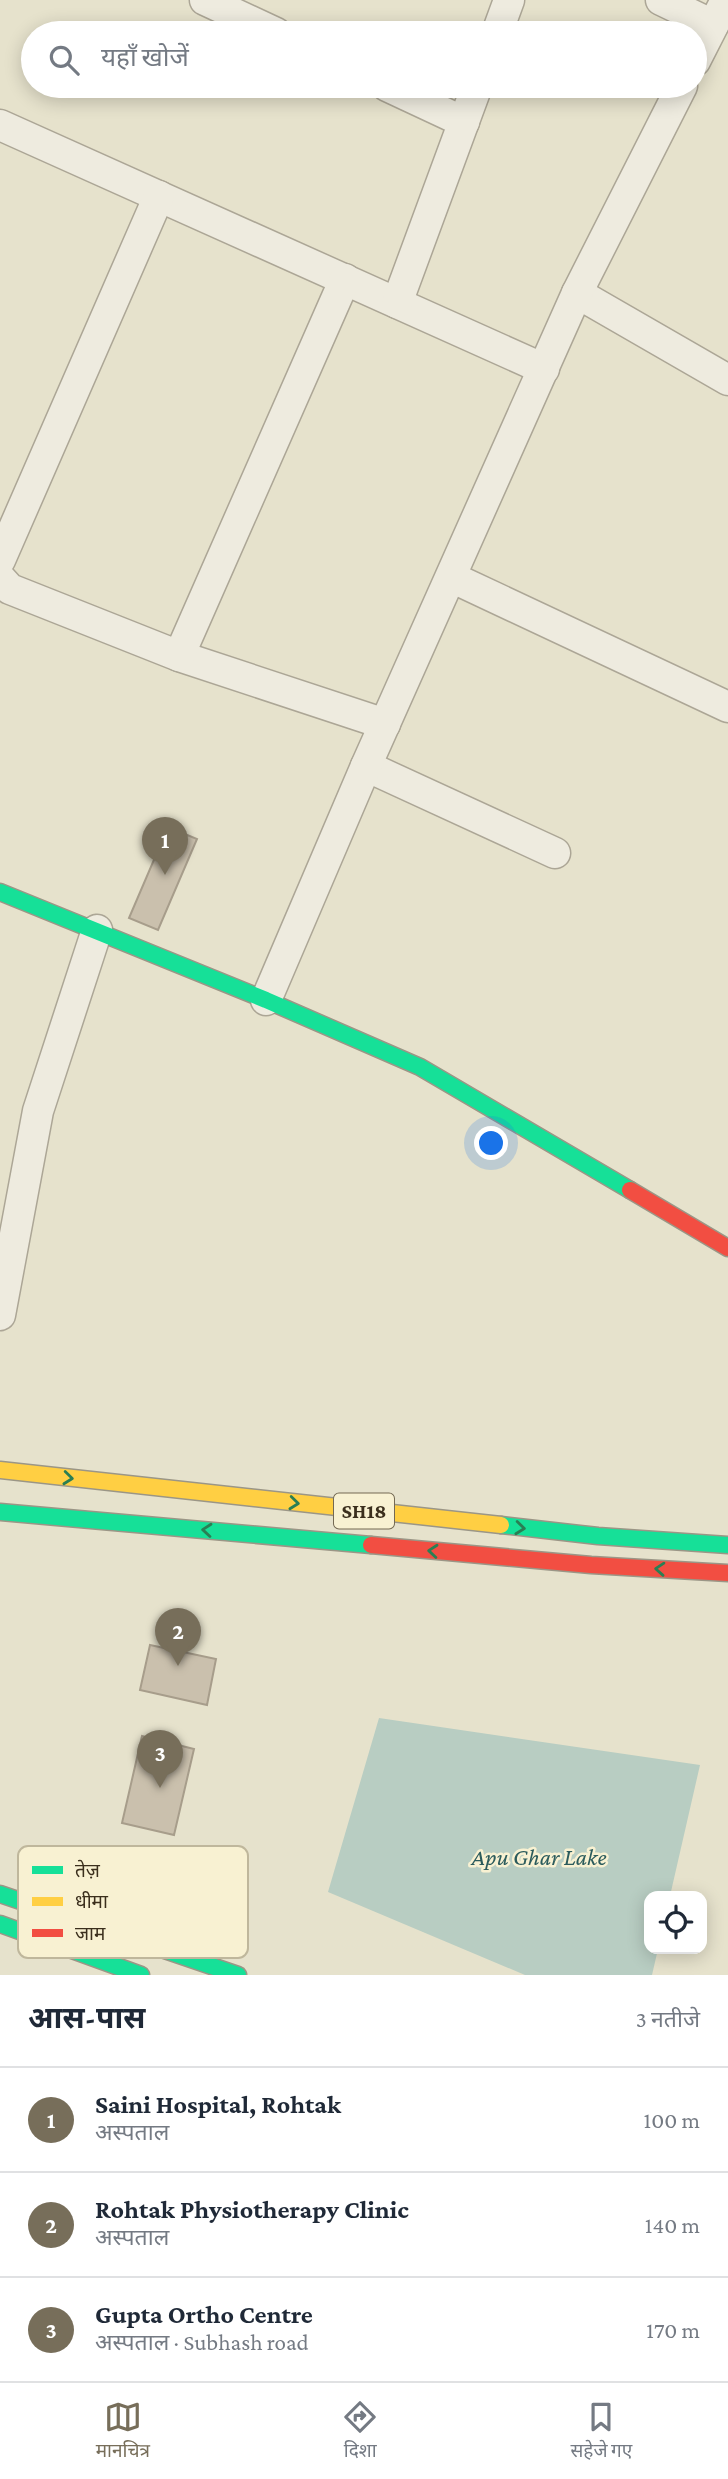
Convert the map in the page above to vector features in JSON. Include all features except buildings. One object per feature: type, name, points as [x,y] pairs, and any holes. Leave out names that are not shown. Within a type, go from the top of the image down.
[{"type":"main road","points":[[0,892],[266,1000],[420,1067],[728,1248]]},
{"type":"main road","name":"SH18","points":[[0,1470],[584,1535],[728,1545]]},
{"type":"main road","name":"SH18","points":[[0,1512],[591,1565],[728,1573]]},
{"type":"main road","points":[[241,1517],[728,1560]]},
{"type":"main road","points":[[0,1894],[18,1900]]},
{"type":"main road","points":[[0,1924],[18,1931]]},
{"type":"main road","points":[[94,1958],[141,1975]]},
{"type":"main road","points":[[191,1958],[238,1975]]},
{"type":"street","points":[[501,21],[509,0]]},
{"type":"street","points":[[661,0],[719,13],[707,37]]},
{"type":"street","points":[[209,1],[250,21]]},
{"type":"street","points":[[413,98],[464,122]]},
{"type":"street","points":[[397,303],[473,98]]},
{"type":"street","points":[[266,1000],[366,766],[578,293],[676,98]]},
{"type":"street","points":[[0,125],[544,369]]},
{"type":"street","points":[[0,561],[159,196]]},
{"type":"street","points":[[179,656],[345,279]]},
{"type":"street","points":[[578,293],[728,380]]},
{"type":"street","points":[[451,577],[728,707]]},
{"type":"street","points":[[0,578],[10,589],[179,656],[385,724]]},
{"type":"street","points":[[366,766],[555,853]]},
{"type":"street","points":[[0,1315],[38,1111],[97,930]]},
{"type":"water","name":"Apu Ghar Lake","points":[[379,1718],[700,1765],[671,1891],[644,1891],[644,1954],[657,1954],[652,1975],[525,1975],[328,1892]]},
{"type":"traffic: fast","points":[[0,892],[266,1000],[420,1067],[630,1190]]},
{"type":"traffic: fast","points":[[0,1512],[371,1545]]},
{"type":"traffic: fast","points":[[501,1525],[598,1536],[728,1545]]},
{"type":"traffic: fast","points":[[0,1894],[18,1900]]},
{"type":"traffic: fast","points":[[0,1924],[18,1931]]},
{"type":"traffic: fast","points":[[94,1958],[141,1975]]},
{"type":"traffic: fast","points":[[188,1958],[238,1975]]},
{"type":"traffic: slow","points":[[0,1470],[501,1525]]},
{"type":"traffic: jam","points":[[630,1190],[728,1248]]},
{"type":"traffic: jam","points":[[371,1545],[591,1565],[728,1573]]},
{"type":"place","name":"Saini Hospital, Rohtak","points":[[165,875]]},
{"type":"place","name":"Rohtak Physiotherapy Clinic","points":[[178,1666]]},
{"type":"place","name":"Gupta Ortho Centre","points":[[160,1788]]}]
